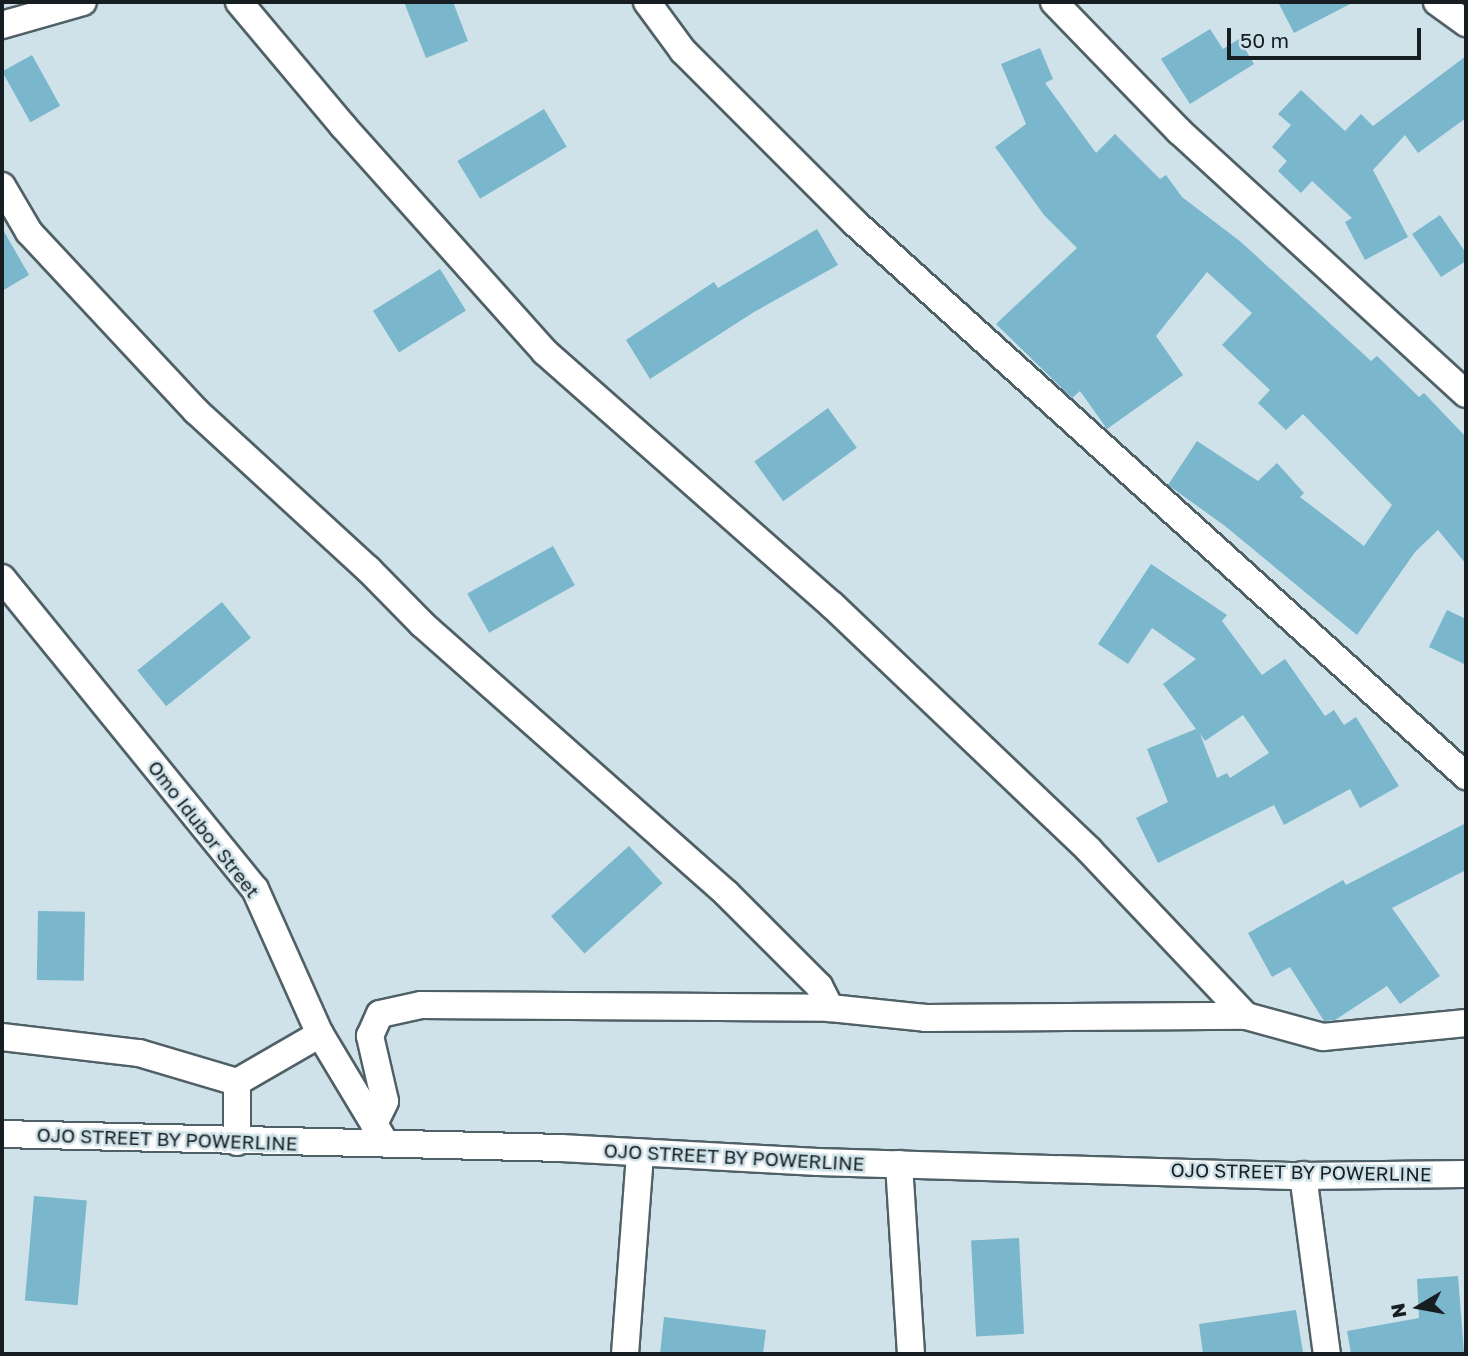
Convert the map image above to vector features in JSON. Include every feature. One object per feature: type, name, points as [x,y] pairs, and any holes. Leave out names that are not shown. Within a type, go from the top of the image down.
[{"type":"street","points":[[2,25],[83,2]]},
{"type":"street","points":[[239,2],[545,352],[842,615],[1089,850],[1246,1016]]},
{"type":"street","points":[[647,2],[683,51],[854,222],[1466,776]]},
{"type":"street","points":[[1054,2],[1179,131],[1466,394]]},
{"type":"street","points":[[1437,2],[1466,23]]},
{"type":"street","points":[[2,186],[29,232],[196,411],[368,569],[422,624],[726,893],[819,986],[830,1008]]},
{"type":"street","name":"Omo Idubor Street","points":[[2,578],[255,889],[320,1034],[380,1134]]},
{"type":"street","points":[[380,1134],[385,1101],[370,1036],[380,1014],[394,1008],[495,1002],[830,1008],[926,1018],[1246,1016],[1323,1037],[1466,1023]]},
{"type":"street","points":[[2,1037],[139,1053],[237,1083],[320,1034]]},
{"type":"street","points":[[237,1083],[237,1142]]},
{"type":"street","name":"OJO STREET BY POWERLINE","points":[[2,1134],[237,1142],[380,1134],[640,1153],[899,1164],[1303,1175],[1466,1174]]},
{"type":"street","points":[[625,1354],[640,1153]]},
{"type":"street","points":[[899,1164],[911,1354]]},
{"type":"street","points":[[1303,1175],[1327,1354]]},
{"type":"building","points":[[404,2],[453,2],[468,41],[426,58]]},
{"type":"building","points":[[1278,2],[1354,2],[1294,33]]},
{"type":"building","points":[[1210,29],[1223,49],[1239,39],[1254,64],[1190,104],[1161,59]]},
{"type":"building","points":[[1040,48],[1053,79],[1045,83],[1096,153],[1115,134],[1160,179],[1166,175],[1182,197],[1241,242],[1371,361],[1377,356],[1419,397],[1424,393],[1466,437],[1466,564],[1438,530],[1415,552],[1357,635],[1225,526],[1168,485],[1197,441],[1258,481],[1277,463],[1304,493],[1300,497],[1364,546],[1392,505],[1303,414],[1286,430],[1258,403],[1270,390],[1222,345],[1252,313],[1207,272],[1156,336],[1183,375],[1107,429],[1080,391],[1072,398],[996,324],[1077,248],[1044,215],[995,147],[1026,124],[1001,64]]},
{"type":"building","points":[[32,55],[60,106],[30,122],[2,71]]},
{"type":"building","points":[[1466,56],[1466,118],[1418,153],[1405,135],[1373,170],[1408,237],[1365,260],[1345,222],[1352,218],[1312,181],[1301,193],[1278,171],[1287,161],[1272,147],[1291,125],[1278,114],[1301,90],[1345,131],[1361,114],[1373,126]]},
{"type":"building","points":[[544,109],[567,147],[480,199],[457,161]]},
{"type":"building","points":[[1440,215],[1466,253],[1466,261],[1441,277],[1412,234]]},
{"type":"building","points":[[2,228],[29,275],[2,291]]},
{"type":"building","points":[[817,229],[838,265],[754,312],[650,379],[626,340],[714,282],[718,288]]},
{"type":"building","points":[[440,269],[466,311],[399,352],[373,311]]},
{"type":"building","points":[[828,408],[857,448],[783,501],[754,461]]},
{"type":"building","points":[[553,546],[575,585],[489,633],[467,594]]},
{"type":"building","points":[[1151,564],[1227,615],[1222,621],[1262,675],[1285,659],[1325,716],[1334,710],[1344,725],[1356,717],[1399,786],[1360,808],[1350,789],[1284,825],[1274,805],[1158,863],[1136,818],[1168,802],[1147,749],[1196,729],[1163,684],[1196,659],[1152,628],[1128,664],[1098,644]],"holes":[[[1243,715],[1269,753],[1230,778],[1227,773],[1217,778],[1200,734],[1205,741]]]},
{"type":"building","points":[[222,602],[251,638],[166,706],[137,671]]},
{"type":"building","points":[[1447,610],[1466,619],[1466,665],[1429,647]]},
{"type":"building","points":[[1466,823],[1466,870],[1392,908],[1440,976],[1400,1004],[1387,986],[1335,1020],[1324,1021],[1290,967],[1272,977],[1248,933],[1343,880],[1346,885]]},
{"type":"building","points":[[629,846],[662,883],[584,953],[551,916]]},
{"type":"building","points":[[38,911],[85,912],[84,981],[37,980]]},
{"type":"building","points":[[34,1196],[87,1201],[78,1305],[25,1301]]},
{"type":"building","points":[[1019,1238],[1024,1334],[976,1336],[971,1241]]},
{"type":"building","points":[[1458,1276],[1464,1353],[1351,1354],[1347,1331],[1419,1318],[1417,1279]]},
{"type":"building","points":[[1296,1310],[1303,1352],[1203,1354],[1199,1324]]},
{"type":"building","points":[[664,1317],[766,1330],[763,1354],[660,1354]]}]
